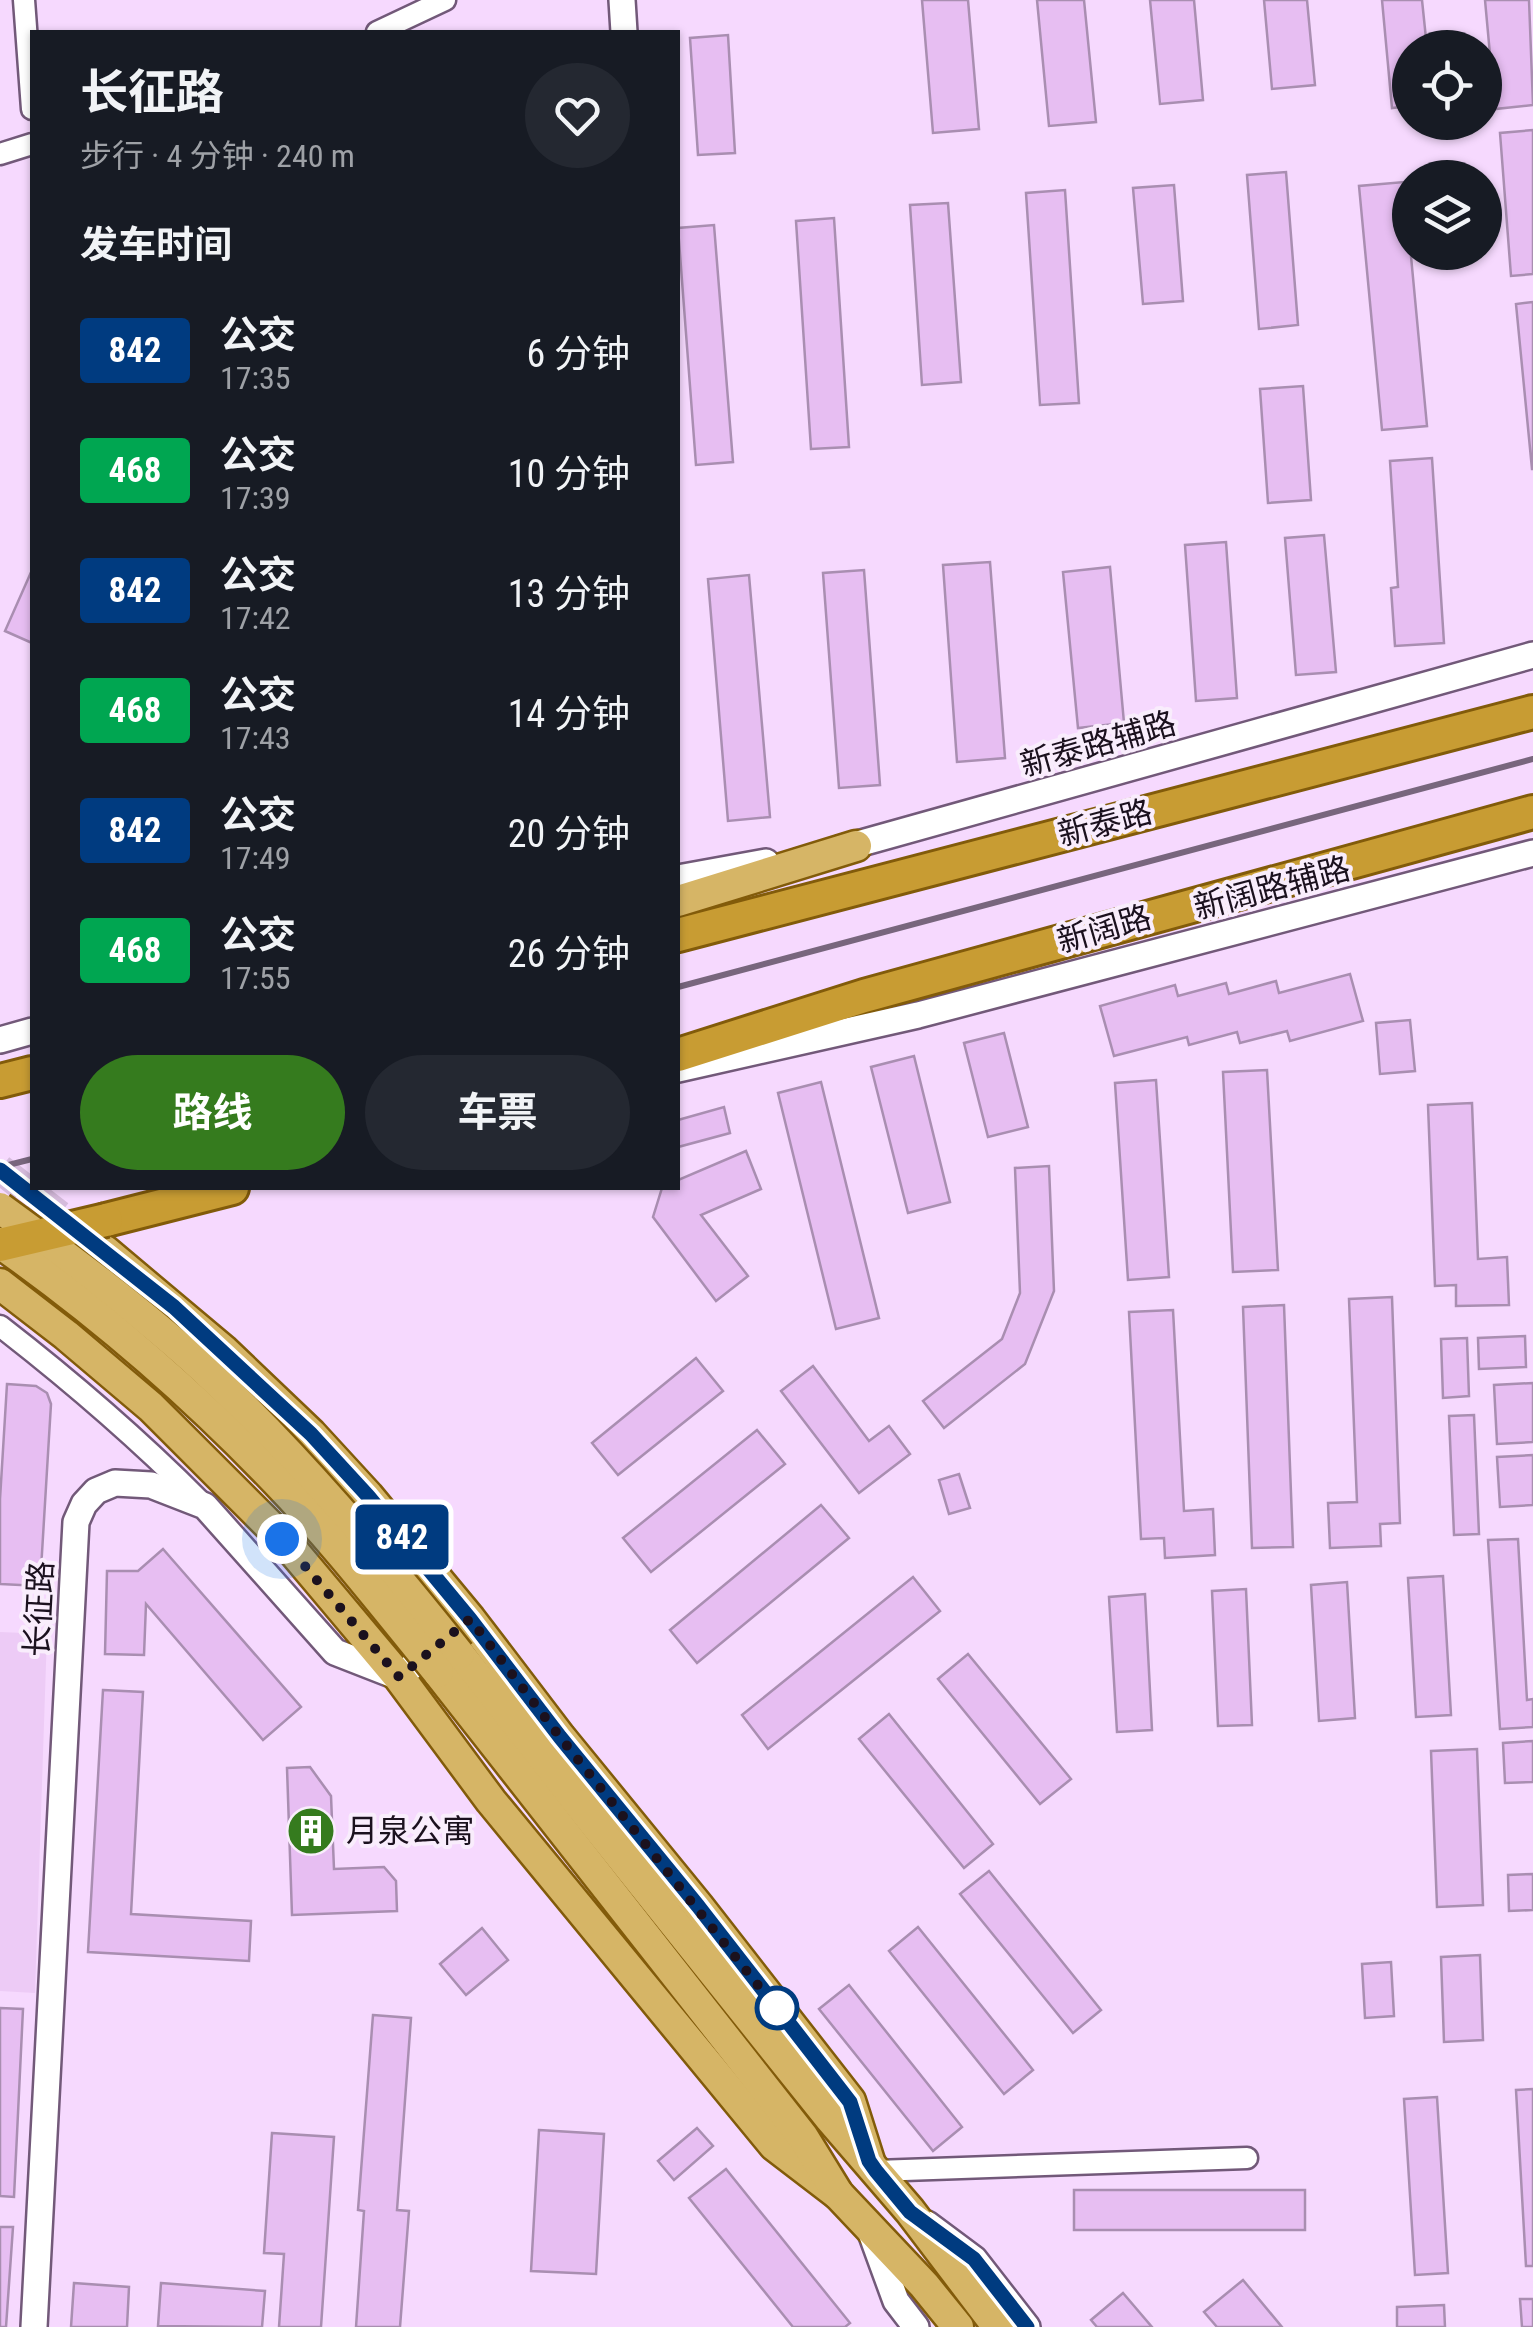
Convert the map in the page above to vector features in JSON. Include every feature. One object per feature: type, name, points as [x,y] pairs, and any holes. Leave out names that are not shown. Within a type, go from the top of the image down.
[{"type":"highway","name":"新泰路","points":[[680,934],[1533,712]]},
{"type":"highway","name":"新阔路","points":[[680,1054],[864,996],[1533,812]]},
{"type":"highway","points":[[0,1081],[30,1073]]},
{"type":"highway","points":[[0,1244],[105,1235],[227,1190]]},
{"type":"main road","points":[[680,900],[856,846]]},
{"type":"main road","points":[[0,1208],[142,1316],[248,1412],[334,1502],[449,1663],[803,2136],[838,2194]]},
{"type":"main road","points":[[105,1235],[311,1434],[470,1619],[850,2102],[873,2166]]},
{"type":"main road","points":[[0,1244],[119,1334],[231,1435],[350,1564],[449,1663],[873,2166],[998,2327]]},
{"type":"main road","points":[[0,1284],[66,1335],[205,1458],[282,1539],[399,1677],[491,1801],[774,2145],[838,2194],[958,2327]]},
{"type":"street","points":[[24,0],[30,82]]},
{"type":"street","points":[[381,30],[445,0]]},
{"type":"street","points":[[622,0],[624,30]]},
{"type":"street","points":[[0,154],[30,145]]},
{"type":"street","name":"新泰路辅路","points":[[680,878],[856,846],[1533,655]]},
{"type":"street","name":"新阔路辅路","points":[[680,1069],[918,1014],[1533,854]]},
{"type":"street","points":[[0,1040],[30,1032]]},
{"type":"street","points":[[0,1326],[63,1375],[205,1506]]},
{"type":"street","name":"长征路","points":[[34,2327],[76,1522],[84,1504],[96,1491],[115,1483],[152,1485],[205,1506],[335,1652],[399,1677]]},
{"type":"street","points":[[399,1677],[470,1619]]},
{"type":"street","points":[[873,2166],[1248,2158]]},
{"type":"street","points":[[910,2212],[974,2259],[1027,2327]]},
{"type":"street","points":[[868,2225],[896,2301],[916,2327]]},
{"type":"shaded area","points":[[0,1632],[47,1634],[35,1993],[0,1991]]},
{"type":"building","points":[[922,0],[968,0],[979,129],[933,133]]},
{"type":"building","points":[[1037,0],[1084,0],[1096,122],[1049,126]]},
{"type":"building","points":[[1150,0],[1194,0],[1203,100],[1160,104]]},
{"type":"building","points":[[1264,0],[1307,0],[1315,85],[1272,89]]},
{"type":"building","points":[[1382,0],[1422,0],[1425,30],[1392,30],[1392,108]]},
{"type":"building","points":[[1485,0],[1529,0],[1533,105],[1502,108],[1502,30],[1488,30]]},
{"type":"building","points":[[728,35],[735,153],[698,155],[690,38]]},
{"type":"building","points":[[1533,130],[1533,274],[1511,276],[1502,133]]},
{"type":"building","points":[[1286,172],[1298,325],[1259,329],[1247,175]]},
{"type":"building","points":[[1392,183],[1392,270],[1412,270],[1427,426],[1382,430],[1359,186]]},
{"type":"building","points":[[1174,185],[1183,301],[1143,304],[1133,188]]},
{"type":"building","points":[[1065,190],[1079,403],[1040,405],[1026,193]]},
{"type":"building","points":[[948,203],[961,382],[922,385],[910,205]]},
{"type":"building","points":[[834,218],[849,447],[811,449],[796,221]]},
{"type":"building","points":[[714,225],[733,462],[696,465],[680,228]]},
{"type":"building","points":[[1533,302],[1533,469],[1532,469],[1516,304]]},
{"type":"building","points":[[1303,386],[1311,500],[1268,503],[1260,389]]},
{"type":"building","points":[[1432,458],[1444,643],[1395,646],[1391,588],[1398,587],[1390,461]]},
{"type":"building","points":[[1324,535],[1336,672],[1296,675],[1285,538]]},
{"type":"building","points":[[1226,542],[1237,698],[1196,701],[1185,545]]},
{"type":"building","points":[[990,562],[1005,758],[957,762],[943,565]]},
{"type":"building","points":[[1110,567],[1124,723],[1078,728],[1063,572]]},
{"type":"building","points":[[864,570],[880,785],[839,788],[823,573]]},
{"type":"building","points":[[30,575],[30,642],[5,631]]},
{"type":"building","points":[[749,575],[770,817],[728,821],[708,579]]},
{"type":"building","points":[[1350,974],[1363,1021],[1290,1041],[1287,1031],[1240,1043],[1237,1032],[1189,1045],[1187,1037],[1114,1056],[1100,1006],[1175,985],[1178,996],[1226,983],[1229,994],[1276,981],[1279,993]]},
{"type":"building","points":[[1410,1020],[1415,1071],[1380,1074],[1376,1023]]},
{"type":"building","points":[[1004,1033],[1028,1127],[988,1137],[964,1043]]},
{"type":"building","points":[[914,1056],[950,1202],[908,1213],[871,1067]]},
{"type":"building","points":[[1267,1070],[1278,1270],[1233,1272],[1223,1072]]},
{"type":"building","points":[[1156,1080],[1169,1277],[1128,1280],[1115,1083]]},
{"type":"building","points":[[821,1082],[879,1318],[836,1329],[778,1093]]},
{"type":"building","points":[[1472,1103],[1478,1259],[1507,1257],[1509,1305],[1456,1306],[1456,1285],[1435,1286],[1428,1105]]},
{"type":"building","points":[[724,1107],[730,1133],[680,1146],[680,1119]]},
{"type":"building","points":[[746,1151],[761,1189],[701,1215],[748,1276],[716,1301],[653,1217],[661,1190],[680,1190],[680,1179]]},
{"type":"building","points":[[1049,1166],[1054,1291],[1025,1364],[944,1428],[923,1401],[1002,1339],[1020,1293],[1015,1168]]},
{"type":"building","points":[[1392,1297],[1400,1523],[1380,1524],[1381,1546],[1330,1548],[1328,1503],[1357,1502],[1349,1299]]},
{"type":"building","points":[[1284,1305],[1293,1547],[1252,1548],[1243,1307]]},
{"type":"building","points":[[1173,1310],[1184,1511],[1213,1509],[1215,1555],[1165,1558],[1164,1538],[1141,1539],[1129,1312]]},
{"type":"building","points":[[1525,1336],[1526,1367],[1479,1369],[1478,1338]]},
{"type":"building","points":[[1467,1338],[1469,1396],[1443,1398],[1441,1339]]},
{"type":"building","points":[[696,1358],[723,1391],[618,1475],[592,1443]]},
{"type":"building","points":[[813,1366],[869,1441],[889,1426],[910,1454],[859,1493],[781,1391]]},
{"type":"building","points":[[1533,1383],[1533,1442],[1497,1444],[1494,1385]]},
{"type":"building","points":[[7,1384],[36,1386],[47,1393],[51,1404],[40,1586],[0,1584]]},
{"type":"building","points":[[1474,1415],[1479,1534],[1454,1535],[1449,1416]]},
{"type":"building","points":[[757,1430],[785,1464],[651,1572],[623,1538]]},
{"type":"building","points":[[1533,1455],[1533,1505],[1500,1507],[1497,1457]]},
{"type":"building","points":[[959,1474],[970,1508],[949,1514],[939,1480]]},
{"type":"building","points":[[821,1505],[849,1538],[697,1663],[670,1630]]},
{"type":"building","points":[[1518,1539],[1527,1700],[1533,1699],[1533,1727],[1500,1729],[1488,1540]]},
{"type":"building","points":[[163,1549],[301,1707],[263,1740],[146,1604],[144,1655],[105,1654],[107,1571],[138,1571]]},
{"type":"building","points":[[1443,1576],[1451,1715],[1416,1717],[1408,1578]]},
{"type":"building","points":[[913,1577],[940,1611],[768,1749],[742,1715]]},
{"type":"building","points":[[1347,1582],[1355,1718],[1319,1721],[1311,1585]]},
{"type":"building","points":[[1246,1589],[1252,1725],[1218,1726],[1212,1591]]},
{"type":"building","points":[[1145,1594],[1152,1730],[1117,1732],[1109,1597]]},
{"type":"building","points":[[968,1654],[1071,1779],[1040,1804],[938,1679]]},
{"type":"building","points":[[103,1690],[143,1692],[131,1914],[251,1921],[249,1961],[88,1952]]},
{"type":"building","points":[[889,1714],[993,1844],[964,1868],[859,1739]]},
{"type":"building","points":[[1533,1741],[1533,1782],[1505,1783],[1503,1743]]},
{"type":"building","points":[[1477,1749],[1483,1905],[1437,1907],[1431,1751]]},
{"type":"building","name":"月泉公寓","points":[[310,1767],[331,1796],[334,1869],[384,1867],[396,1881],[397,1911],[292,1915],[287,1768]]},
{"type":"building","points":[[989,1871],[1101,2010],[1073,2033],[960,1894]]},
{"type":"building","points":[[1533,1874],[1533,1910],[1509,1911],[1508,1875]]},
{"type":"building","points":[[918,1927],[1033,2070],[1004,2094],[889,1951]]},
{"type":"building","points":[[482,1928],[508,1960],[466,1995],[440,1964]]},
{"type":"building","points":[[1480,1955],[1483,2040],[1444,2042],[1441,1957]]},
{"type":"building","points":[[1391,1962],[1394,2016],[1365,2018],[1362,1964]]},
{"type":"building","points":[[849,1985],[962,2127],[933,2151],[819,2009]]},
{"type":"building","points":[[0,2008],[23,2009],[14,2197],[0,2196]]},
{"type":"building","points":[[373,2015],[411,2018],[397,2210],[409,2211],[400,2327],[356,2327],[364,2211],[358,2210]]},
{"type":"building","points":[[1533,2089],[1533,2266],[1526,2266],[1516,2090]]},
{"type":"building","points":[[1437,2097],[1448,2273],[1415,2275],[1404,2099]]},
{"type":"building","points":[[697,2128],[713,2146],[674,2180],[658,2161]]},
{"type":"building","points":[[539,2130],[604,2134],[596,2274],[531,2271]]},
{"type":"building","points":[[272,2133],[334,2137],[321,2327],[279,2327],[284,2254],[264,2253]]},
{"type":"building","points":[[726,2169],[850,2323],[845,2327],[793,2327],[689,2198]]},
{"type":"building","points":[[1074,2190],[1305,2190],[1305,2230],[1074,2230]]},
{"type":"building","points":[[0,2227],[13,2227],[6,2327],[0,2327]]},
{"type":"building","points":[[1243,2280],[1282,2327],[1217,2327],[1204,2312]]},
{"type":"building","points":[[74,2283],[129,2287],[127,2327],[71,2327]]},
{"type":"building","points":[[161,2283],[265,2291],[262,2327],[158,2326]]},
{"type":"building","points":[[1123,2293],[1152,2327],[1097,2327],[1091,2320]]},
{"type":"building","points":[[1520,2299],[1533,2299],[1533,2327],[1522,2327]]},
{"type":"building","points":[[1444,2305],[1445,2327],[1397,2327],[1397,2307]]},
{"type":"tunnel","points":[[0,1169],[105,1251]]},
{"type":"railway","points":[[680,986],[1533,759]]},
{"type":"railway","points":[[0,1167],[30,1160]]},
{"type":"bus line","name":"842","points":[[0,1170],[224,1351],[311,1434],[368,1496],[470,1619],[850,2102],[869,2161],[876,2171],[910,2212],[974,2259],[1027,2327]]},
{"type":"place","name":"月泉公寓","points":[[311,1831]]},
{"type":"route","points":[[282,1539],[399,1677],[470,1619],[784,2018],[777,2008]]}]
